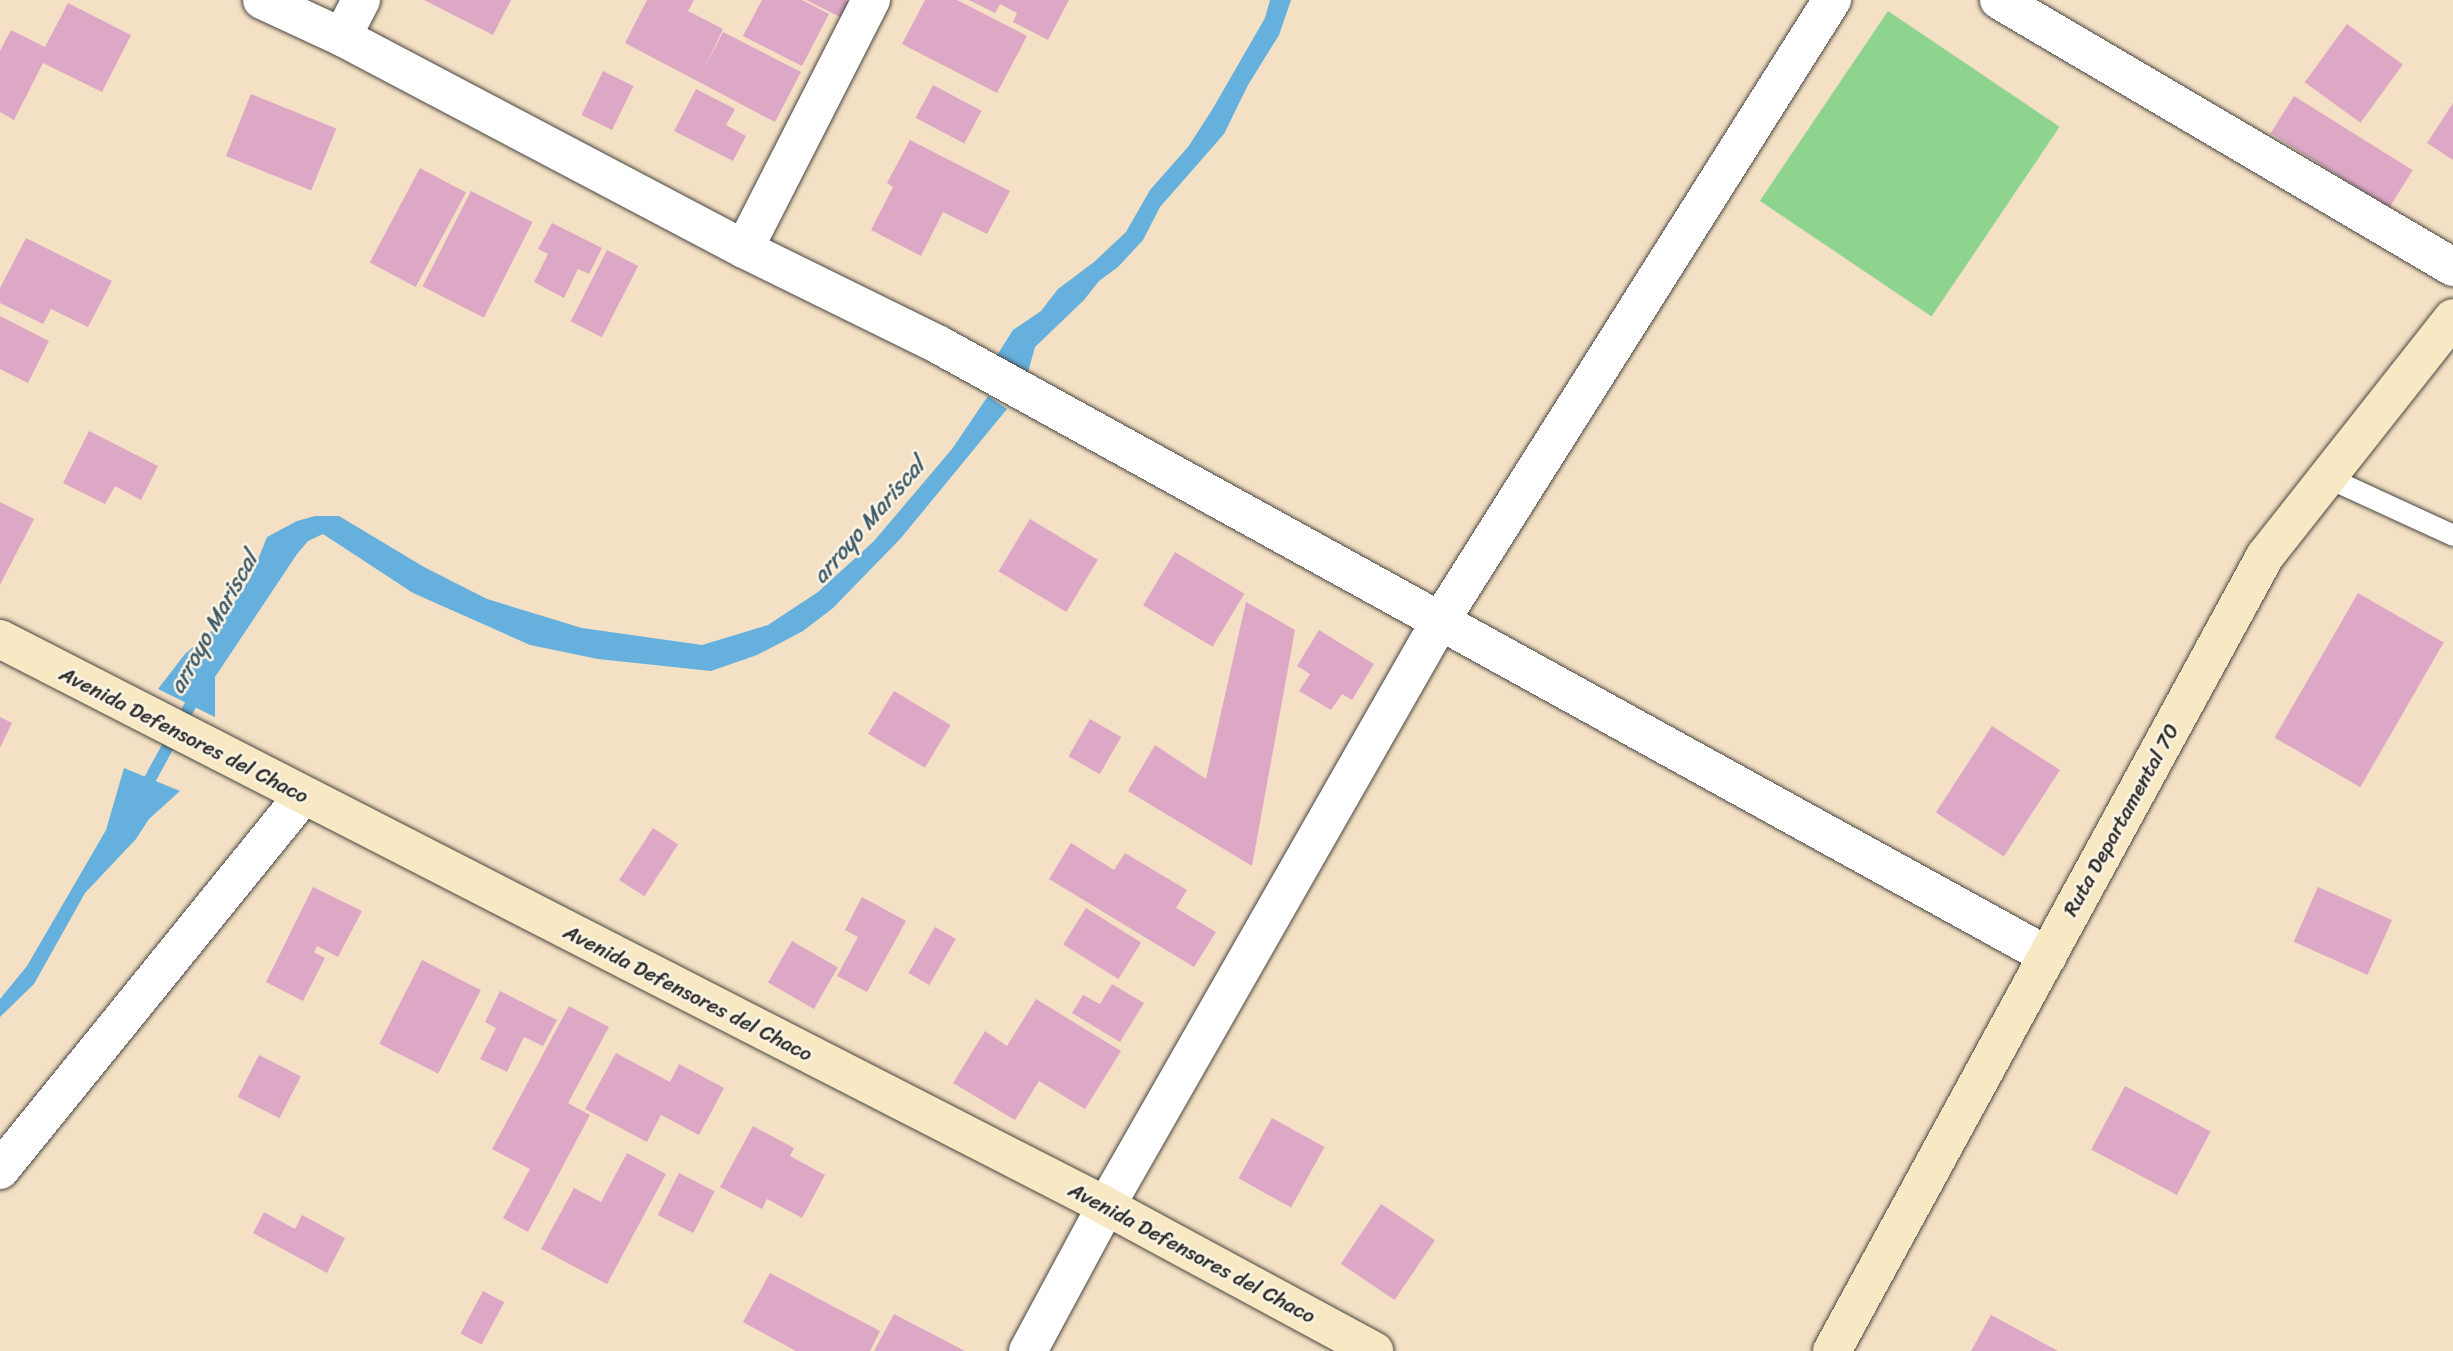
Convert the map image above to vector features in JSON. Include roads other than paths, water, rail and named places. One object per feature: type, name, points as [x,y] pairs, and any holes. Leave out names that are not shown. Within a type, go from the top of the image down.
[{"type":"main road","name":"Ruta Departamental 70","points":[[1832,1351],[2265,556],[2453,319]]},
{"type":"main road","name":"Avenida Defensores del Chaco","points":[[0,639],[302,797],[1106,1206],[1374,1351]]},
{"type":"street","points":[[262,0],[342,37],[744,249],[939,345],[1439,623],[2048,956]]},
{"type":"street","points":[[342,37],[362,0]]},
{"type":"street","points":[[744,249],[871,0]]},
{"type":"street","points":[[1028,1351],[1106,1206],[1439,623],[1832,0]]},
{"type":"street","points":[[1999,0],[2453,267]]},
{"type":"street","points":[[0,1170],[302,797]]},
{"type":"lane","points":[[2327,477],[2453,536]]},
{"type":"water","points":[[1270,0],[1291,0],[1279,35],[1248,85],[1224,134],[1160,207],[1143,240],[1035,347],[1027,376],[994,360],[1013,330],[1041,311],[1058,289],[1094,262],[1126,232],[1150,190],[1188,147],[1212,110],[1265,18]]},
{"type":"water","points":[[988,396],[1007,409],[901,538],[833,608],[803,631],[757,655],[711,671],[598,659],[530,645],[413,593],[323,534],[308,541],[297,554],[215,677],[215,717],[158,689],[185,654],[221,623],[251,577],[267,537],[297,521],[315,516],[339,516],[424,567],[487,599],[582,628],[702,645],[768,625],[818,592],[874,541],[952,449]]},
{"type":"water","points":[[124,768],[180,791],[149,819],[136,839],[85,893],[34,984],[0,1017],[0,999],[27,966],[106,830]]},
{"type":"waterway","name":"arroyo Mariscal","points":[[143,792],[198,691]]}]
